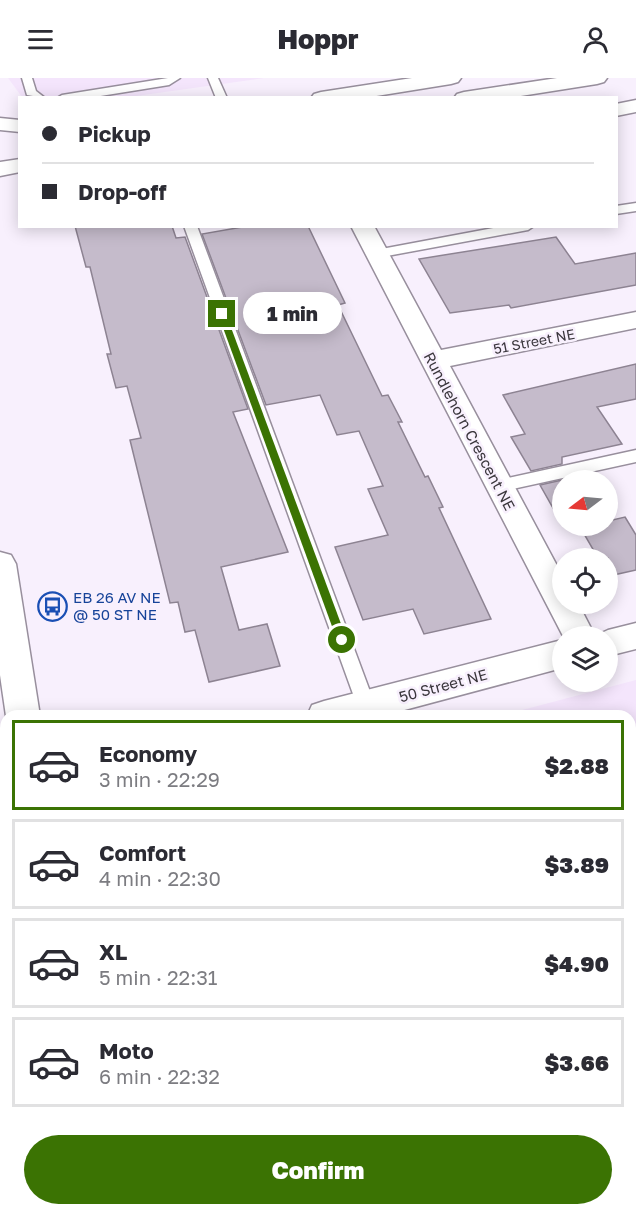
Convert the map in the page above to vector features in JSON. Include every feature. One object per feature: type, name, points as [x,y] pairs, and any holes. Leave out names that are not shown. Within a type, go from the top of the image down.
[{"type":"street","points":[[334,96],[451,78]]},
{"type":"street","points":[[477,96],[597,78]]},
{"type":"street","points":[[618,110],[636,106]]},
{"type":"street","points":[[0,124],[18,126]]},
{"type":"street","points":[[0,145],[18,142]]},
{"type":"street","points":[[0,169],[18,165]]},
{"type":"street","name":"Rundlehorn Crescent NE","points":[[363,228],[574,626]]},
{"type":"street","name":"51 Street NE","points":[[432,361],[636,320]]},
{"type":"street","points":[[0,564],[21,710]]},
{"type":"street","points":[[618,640],[636,636]]},
{"type":"street","name":"50 Street NE","points":[[347,710],[552,657]]},
{"type":"lane","points":[[75,96],[169,82],[175,78]]},
{"type":"lane","points":[[213,78],[221,96]]},
{"type":"lane","points":[[30,80],[31,93],[36,96]]},
{"type":"lane","points":[[618,210],[636,207]]},
{"type":"lane","points":[[191,228],[366,705]]},
{"type":"lane","points":[[376,254],[517,228]]},
{"type":"lane","points":[[499,486],[636,456]]},
{"type":"shaded area","points":[[8,78],[264,78],[136,96],[21,96]]},
{"type":"shaded area","points":[[636,680],[636,710],[522,710],[590,692],[618,692],[618,685]]},
{"type":"building","points":[[76,228],[173,228],[176,238],[185,237],[248,409],[233,412],[288,552],[221,567],[239,630],[267,624],[280,666],[209,682],[195,630],[185,632],[178,602],[170,603],[130,440],[141,438],[127,386],[116,388],[107,354],[111,354],[90,267],[86,267]]},
{"type":"building","points":[[236,228],[309,228],[345,303],[338,305],[382,396],[388,395],[402,422],[398,422],[425,477],[428,476],[443,507],[439,508],[491,619],[424,634],[413,609],[363,620],[335,547],[388,535],[368,489],[383,486],[359,431],[337,435],[320,395],[266,405],[202,234]]},
{"type":"building","points":[[556,237],[575,264],[636,253],[636,285],[511,308],[509,305],[450,313],[419,259]]},
{"type":"building","points":[[636,364],[636,399],[597,407],[622,444],[562,457],[562,464],[531,471],[511,437],[525,434],[503,395]]},
{"type":"building","points":[[552,482],[552,506],[540,485]]},
{"type":"building","points":[[625,517],[636,535],[636,570],[618,574],[618,548],[592,548],[585,536],[618,536],[618,519]]},
{"type":"place","name":"EB 26 AV NE @ 50 ST NE","points":[[52,606]]},
{"type":"route","points":[[222,314],[342,640]]}]
